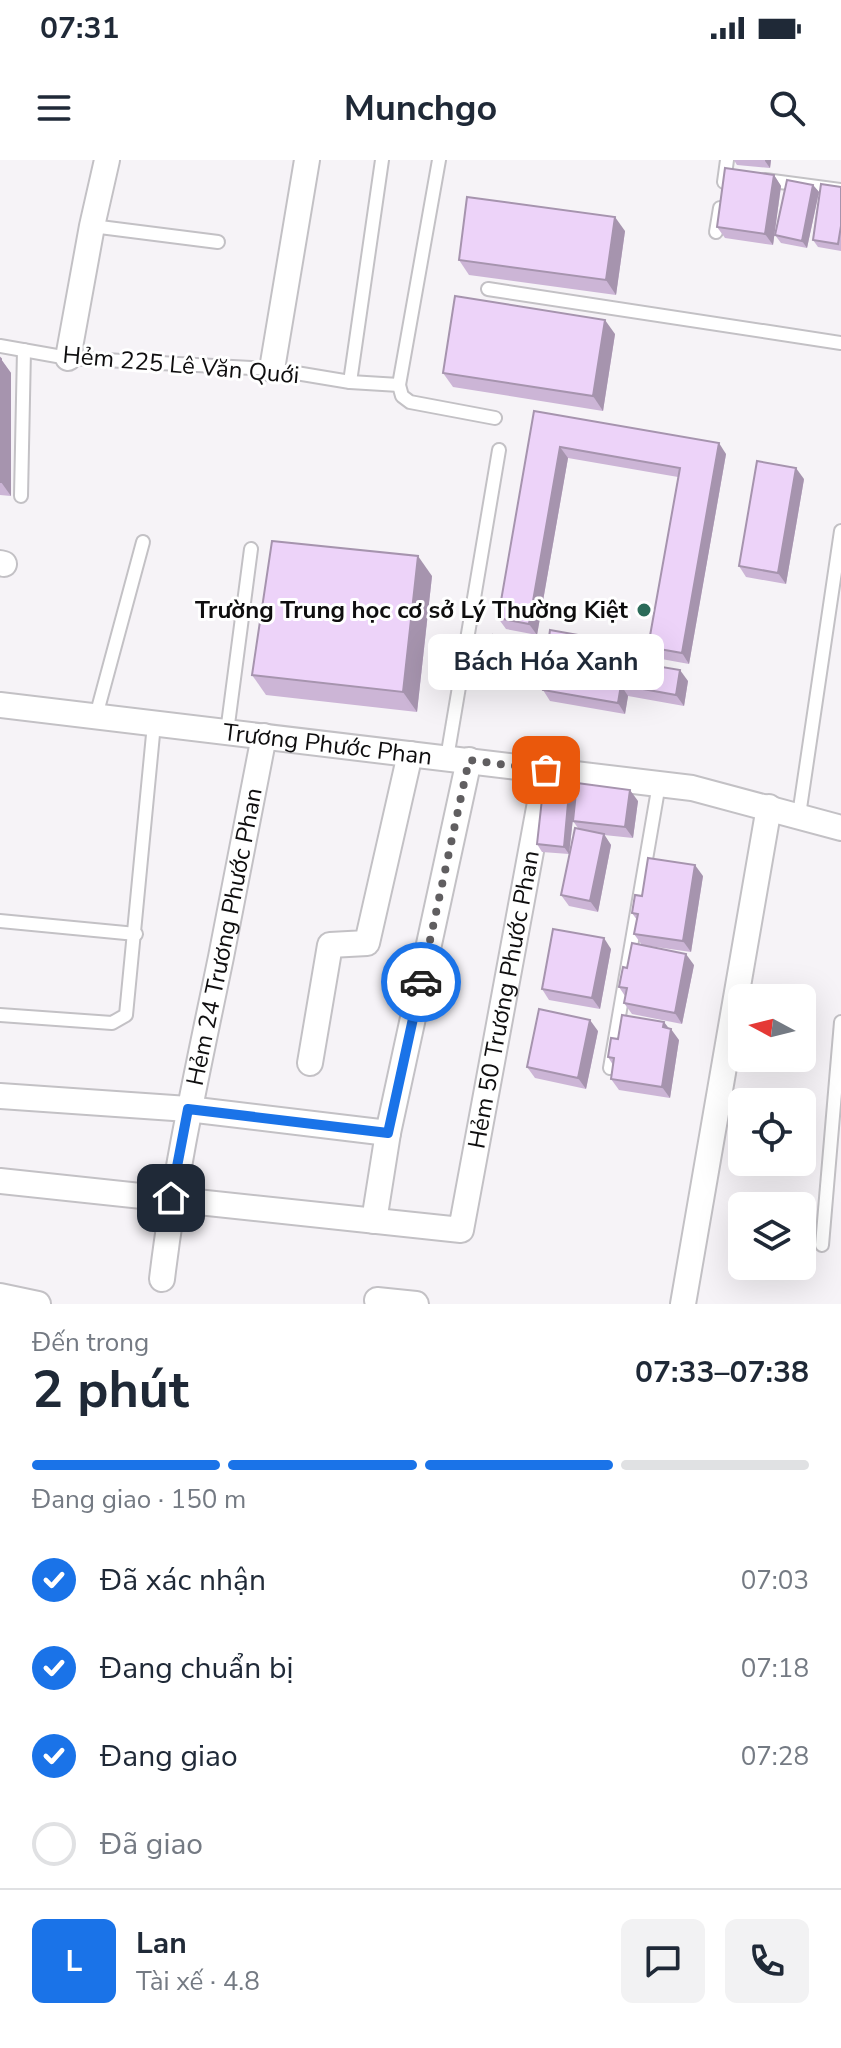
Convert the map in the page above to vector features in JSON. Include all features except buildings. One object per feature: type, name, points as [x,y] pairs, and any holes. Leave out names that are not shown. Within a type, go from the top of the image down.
[{"type":"street","points":[[68,358],[107,160]]},
{"type":"street","points":[[272,369],[307,160]]},
{"type":"street","name":"Trương Phước Phan","points":[[0,705],[692,788],[841,828]]},
{"type":"street","name":"Hẻm 24 Trương Phước Phan","points":[[162,1279],[171,1198],[264,736]]},
{"type":"street","points":[[310,1063],[330,945],[367,943],[410,754]]},
{"type":"street","points":[[0,1181],[374,1221],[458,759]]},
{"type":"street","name":"Hẻm 50 Trương Phước Phan","points":[[374,1221],[461,1230],[546,770]]},
{"type":"street","points":[[683,1304],[769,807]]},
{"type":"street","points":[[0,1096],[188,1109],[388,1133]]},
{"type":"street","points":[[0,1296],[38,1304]]},
{"type":"street","points":[[377,1300],[416,1304]]},
{"type":"lane","points":[[350,382],[382,160]]},
{"type":"lane","points":[[400,391],[439,160]]},
{"type":"lane","points":[[716,232],[736,172],[841,190]]},
{"type":"lane","points":[[92,226],[218,242]]},
{"type":"lane","points":[[488,289],[841,343]]},
{"type":"lane","name":"Hẻm 225 Lê Văn Quới","points":[[0,346],[68,358],[272,369],[400,391],[410,402],[495,418]]},
{"type":"lane","points":[[21,496],[24,350]]},
{"type":"lane","points":[[458,759],[499,450]]},
{"type":"lane","points":[[799,815],[841,531]]},
{"type":"lane","points":[[96,716],[143,542]]},
{"type":"lane","points":[[227,732],[251,549]]},
{"type":"lane","points":[[0,1015],[112,1023],[126,1015],[154,724]]},
{"type":"lane","points":[[610,1068],[659,784]]},
{"type":"lane","points":[[0,921],[136,934]]},
{"type":"lane","points":[[822,1245],[841,1022]]},
{"type":"way so far","points":[[421,982],[469,760],[546,770]]},
{"type":"place","name":"Trường Trung học cơ sở Lý Thường Kiệt","points":[[644,610]]},
{"type":"place","name":"Bách Hóa Xanh","points":[[546,770]]},
{"type":"route","points":[[171,1198],[188,1109],[388,1133],[421,982]]}]
